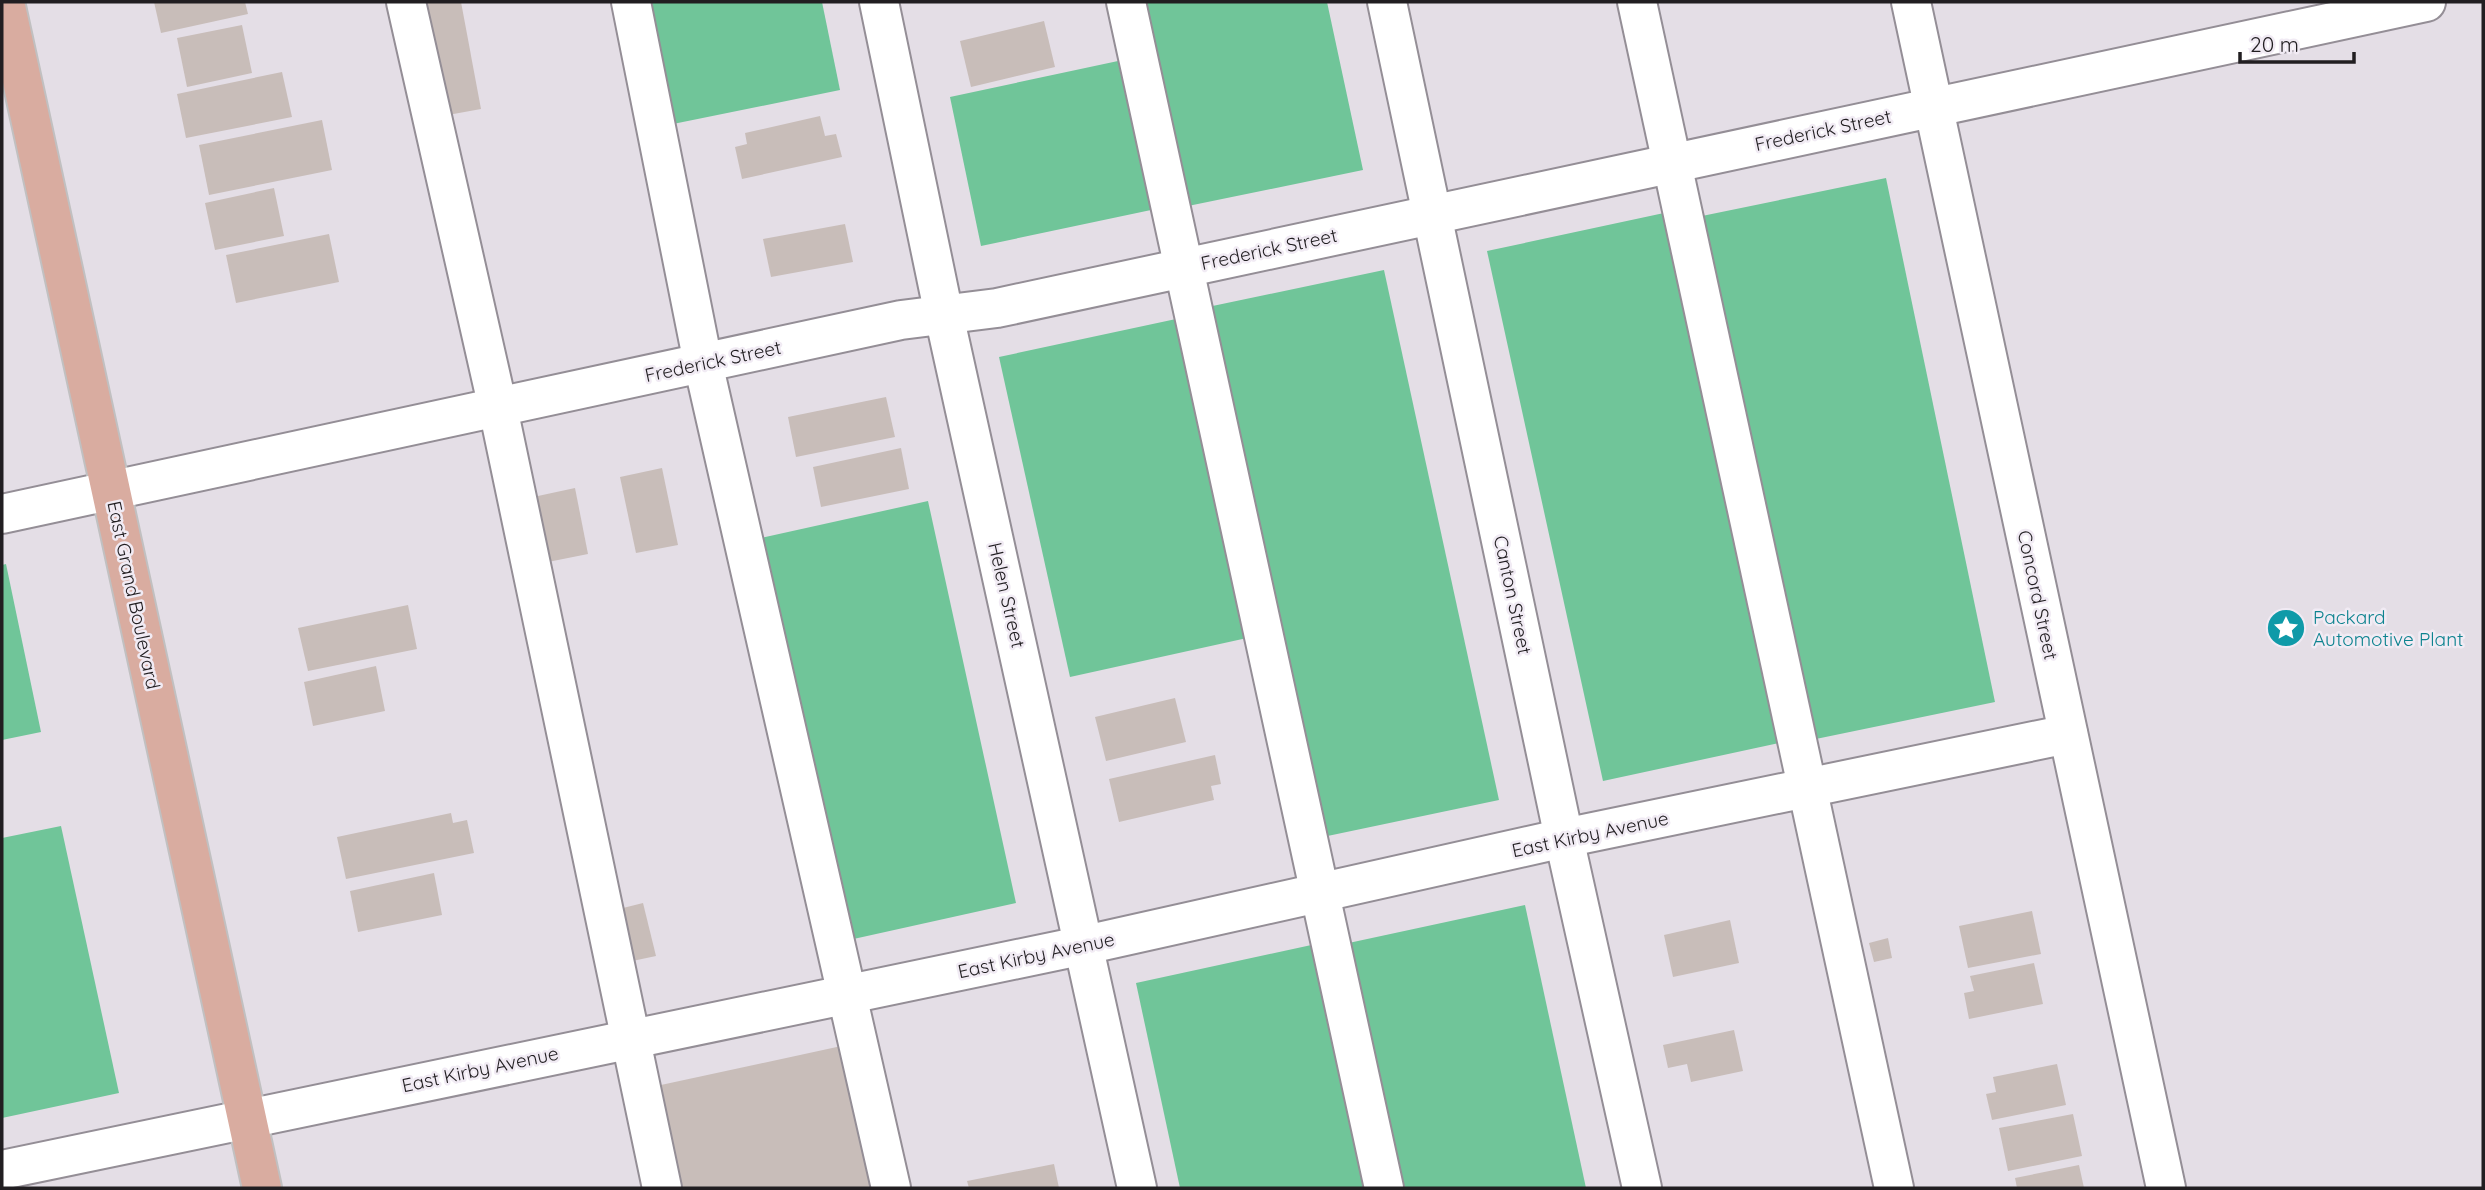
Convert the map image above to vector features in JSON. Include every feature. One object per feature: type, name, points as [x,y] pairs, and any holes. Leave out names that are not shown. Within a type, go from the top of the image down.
[{"type":"main road","name":"East Grand Boulevard","points":[[5,2],[262,1188]]},
{"type":"street","points":[[407,2],[498,408],[628,1039],[662,1188]]},
{"type":"street","points":[[631,2],[703,363],[891,1188]]},
{"type":"street","name":"Helen Street","points":[[879,2],[944,315],[1138,1188]]},
{"type":"street","points":[[1126,2],[1384,1188]]},
{"type":"street","name":"Canton Street","points":[[1387,2],[1564,838],[1642,1188]]},
{"type":"street","points":[[1637,2],[1894,1188]]},
{"type":"street","name":"Concord Street","points":[[1911,2],[2166,1188]]},
{"type":"street","name":"Frederick Street","points":[[2,513],[901,320],[997,308],[2426,2]]},
{"type":"street","name":"East Kirby Avenue","points":[[2,1170],[1085,944],[1564,838],[2068,734]]},
{"type":"green space","points":[[648,2],[822,2],[840,90],[673,124]]},
{"type":"green space","points":[[1145,2],[1327,2],[1363,170],[1188,206]]},
{"type":"green space","points":[[1118,61],[1151,210],[981,246],[950,97]]},
{"type":"green space","points":[[1886,178],[1995,702],[1811,740],[1702,216]]},
{"type":"green space","points":[[1664,213],[1779,743],[1603,781],[1487,251]]},
{"type":"green space","points":[[1384,270],[1499,800],[1318,838],[1203,308]]},
{"type":"green space","points":[[1176,319],[1247,638],[1070,677],[999,357]]},
{"type":"green space","points":[[928,501],[1016,903],[849,940],[761,538]]},
{"type":"green space","points":[[6,564],[41,732],[2,740],[2,565]]},
{"type":"green space","points":[[61,826],[119,1093],[2,1118],[2,838]]},
{"type":"green space","points":[[1525,905],[1586,1188],[1397,1188],[1344,944]]},
{"type":"green space","points":[[1316,944],[1369,1188],[1180,1188],[1136,983]]},
{"type":"building","points":[[154,2],[245,2],[248,14],[161,33]]},
{"type":"building","points":[[416,2],[461,2],[481,109],[437,117]]},
{"type":"building","points":[[1044,21],[1055,67],[971,87],[960,41]]},
{"type":"building","points":[[242,25],[252,73],[187,87],[177,38]]},
{"type":"building","points":[[282,72],[292,117],[186,138],[177,94]]},
{"type":"building","points":[[820,116],[825,136],[836,134],[842,157],[742,179],[735,147],[747,144],[745,133]]},
{"type":"building","points":[[322,120],[332,170],[209,195],[199,145]]},
{"type":"building","points":[[274,188],[284,236],[215,250],[205,203]]},
{"type":"building","points":[[845,224],[853,262],[771,277],[763,239]]},
{"type":"building","points":[[329,234],[339,282],[236,303],[226,255]]},
{"type":"building","points":[[886,397],[895,437],[796,457],[788,417]]},
{"type":"building","points":[[901,448],[909,489],[821,507],[813,467]]},
{"type":"building","points":[[662,468],[678,545],[636,553],[620,477]]},
{"type":"building","points":[[575,488],[588,554],[538,564],[524,499]]},
{"type":"building","points":[[408,605],[417,649],[308,671],[298,628]]},
{"type":"building","points":[[376,666],[385,711],[313,726],[304,682]]},
{"type":"building","points":[[1175,698],[1186,742],[1106,761],[1095,717]]},
{"type":"building","points":[[1215,755],[1221,784],[1211,786],[1214,800],[1119,822],[1109,779]]},
{"type":"building","points":[[451,813],[453,823],[467,820],[474,853],[346,879],[337,837]]},
{"type":"building","points":[[434,873],[442,915],[358,932],[350,891]]},
{"type":"building","points":[[643,903],[656,956],[623,963],[611,911]]},
{"type":"building","points":[[2032,911],[2041,954],[1968,968],[1959,926]]},
{"type":"building","points":[[1730,920],[1739,963],[1673,977],[1664,935]]},
{"type":"building","points":[[1888,938],[1892,958],[1874,962],[1869,943]]},
{"type":"building","points":[[2034,963],[2043,1004],[1969,1019],[1964,993],[1974,991],[1970,976]]},
{"type":"building","points":[[1734,1030],[1743,1071],[1691,1082],[1687,1064],[1668,1068],[1663,1045]]},
{"type":"building","points":[[846,1045],[877,1188],[668,1188],[647,1088]]},
{"type":"building","points":[[2057,1064],[2066,1105],[1992,1120],[1986,1094],[1996,1092],[1993,1077]]},
{"type":"building","points":[[2073,1114],[2082,1156],[2008,1171],[1999,1128]]},
{"type":"building","points":[[1054,1164],[1059,1188],[969,1188],[967,1181]]},
{"type":"building","points":[[2079,1165],[2084,1188],[2017,1188],[2015,1178]]},
{"type":"place","name":"Packard Automotive Plant","points":[[2286,628]]}]
